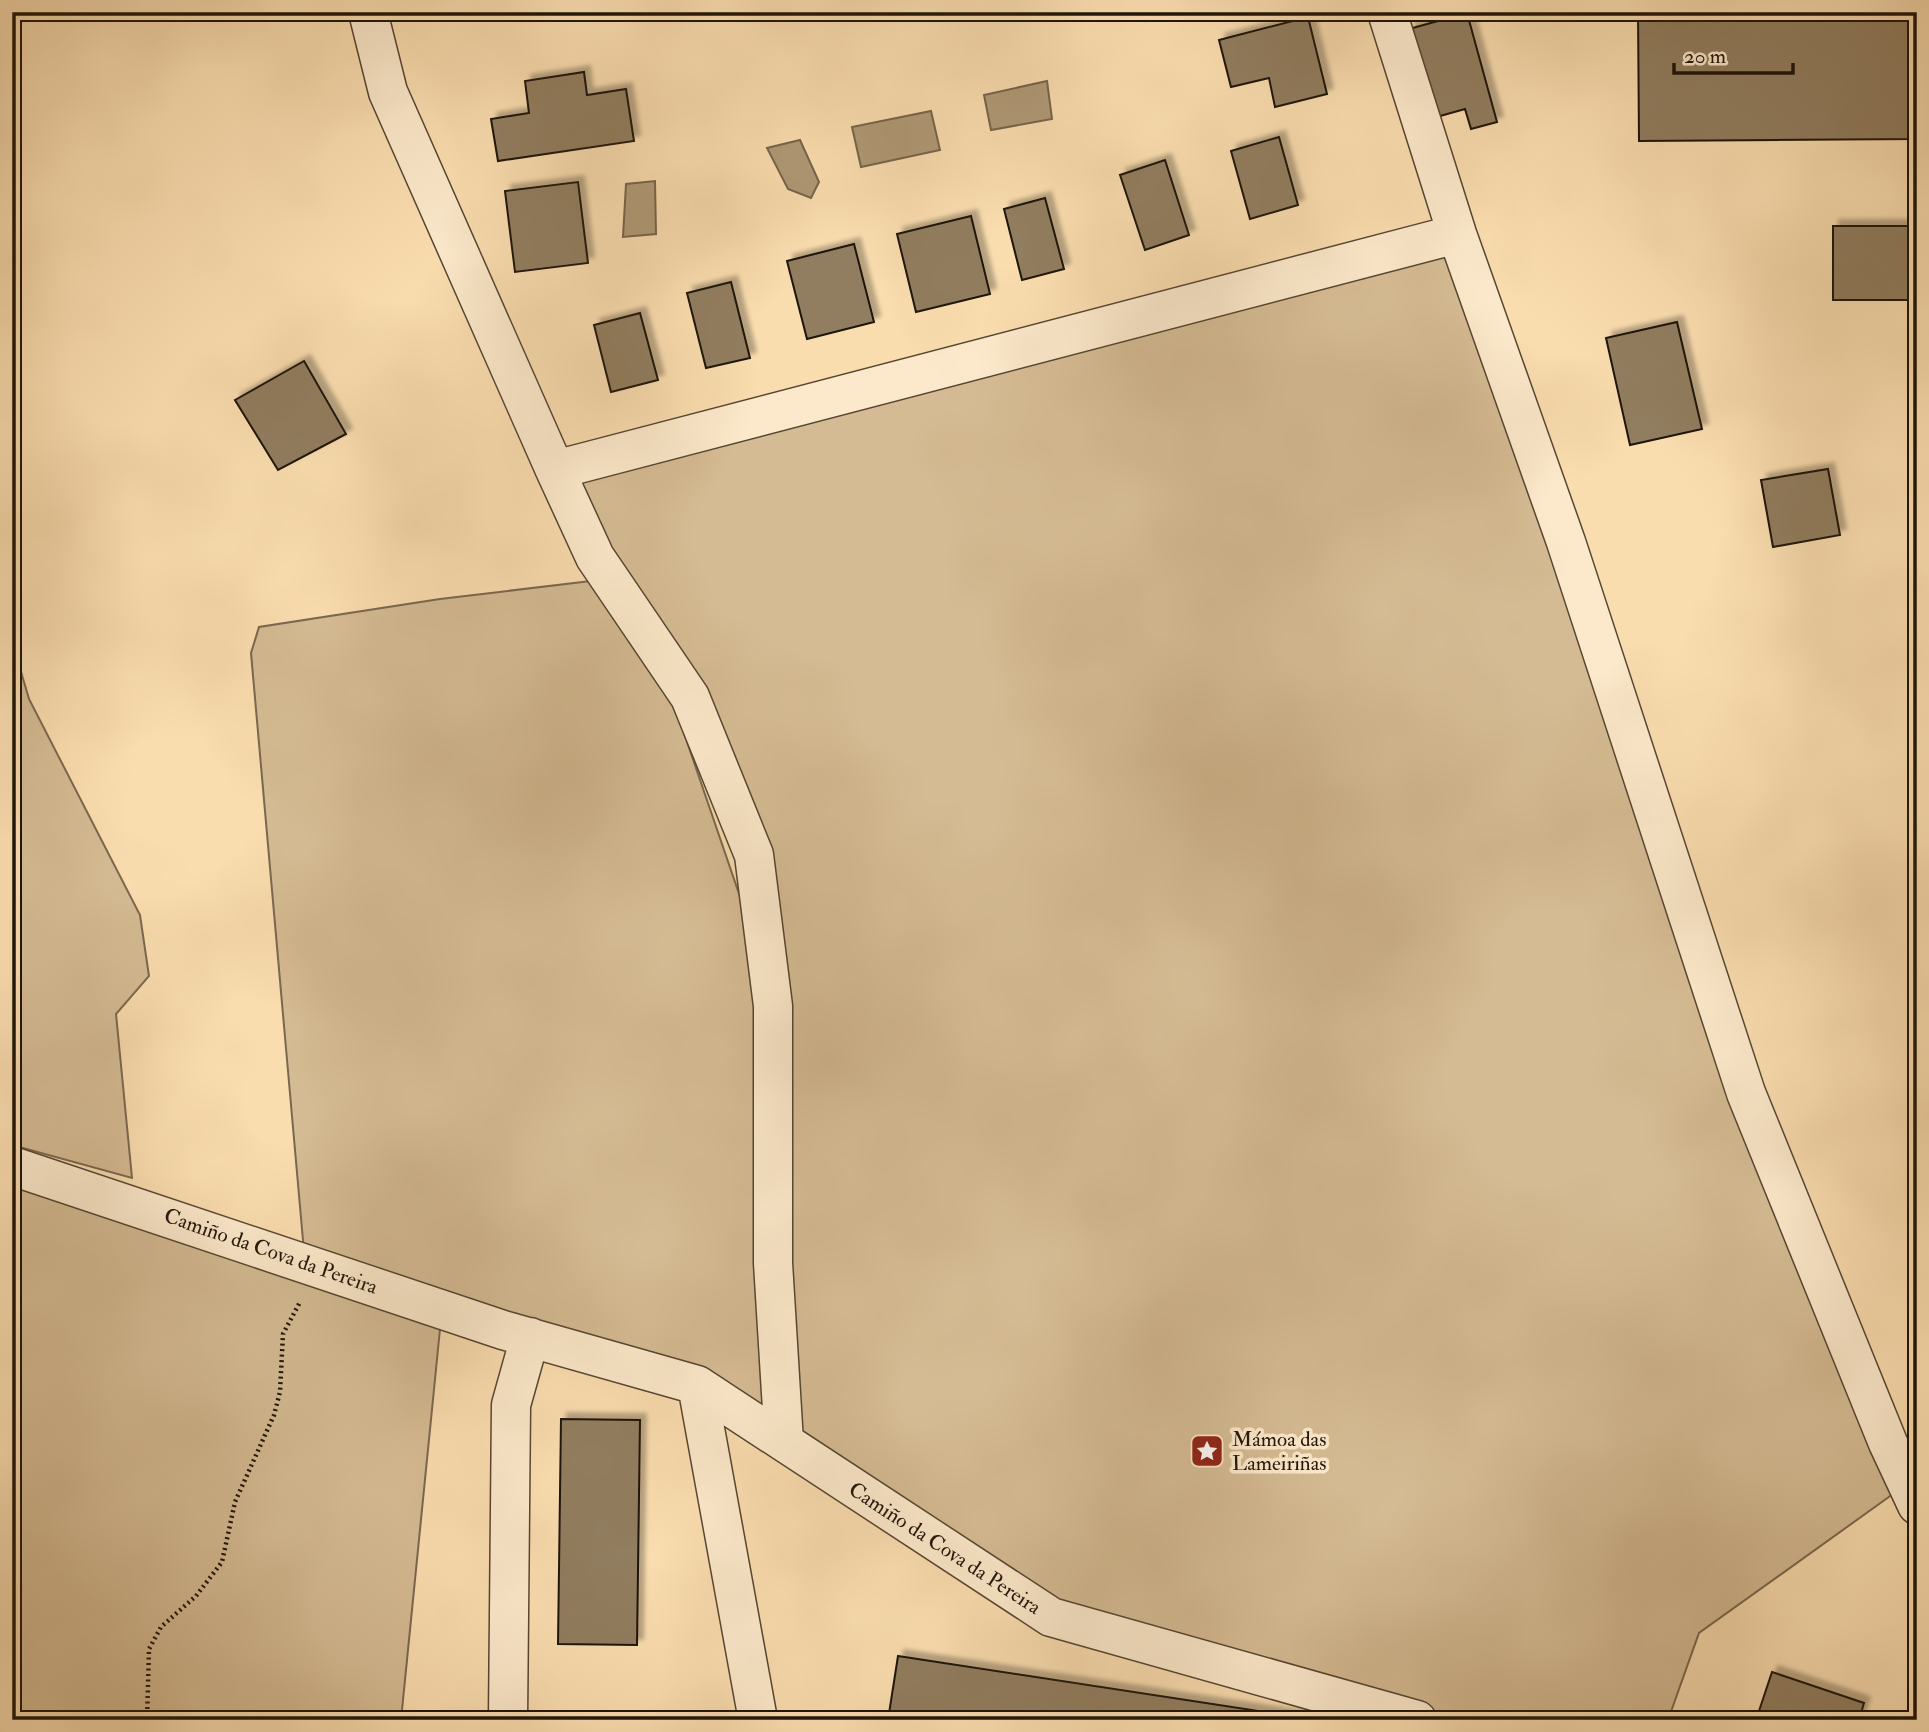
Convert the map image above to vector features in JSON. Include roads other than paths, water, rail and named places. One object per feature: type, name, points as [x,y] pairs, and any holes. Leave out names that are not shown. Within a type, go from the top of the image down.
[{"type":"street","points":[[368,12],[388,92],[555,470],[596,557],[690,697],[754,855],[773,1006],[774,1263],[784,1442]]},
{"type":"street","points":[[1387,12],[1457,234],[1566,542],[1746,1093],[1888,1443],[1917,1505]]},
{"type":"street","points":[[555,470],[1457,234]]},
{"type":"street","name":"Camiño da Cova da Pereira","points":[[12,1166],[530,1337],[697,1385],[1051,1618],[1417,1720]]},
{"type":"street","points":[[508,1720],[511,1405],[530,1337]]},
{"type":"street","points":[[697,1385],[758,1720]]},
{"type":"place","name":"Mámoa das Lameiriñas","points":[[1207,1451]]}]
